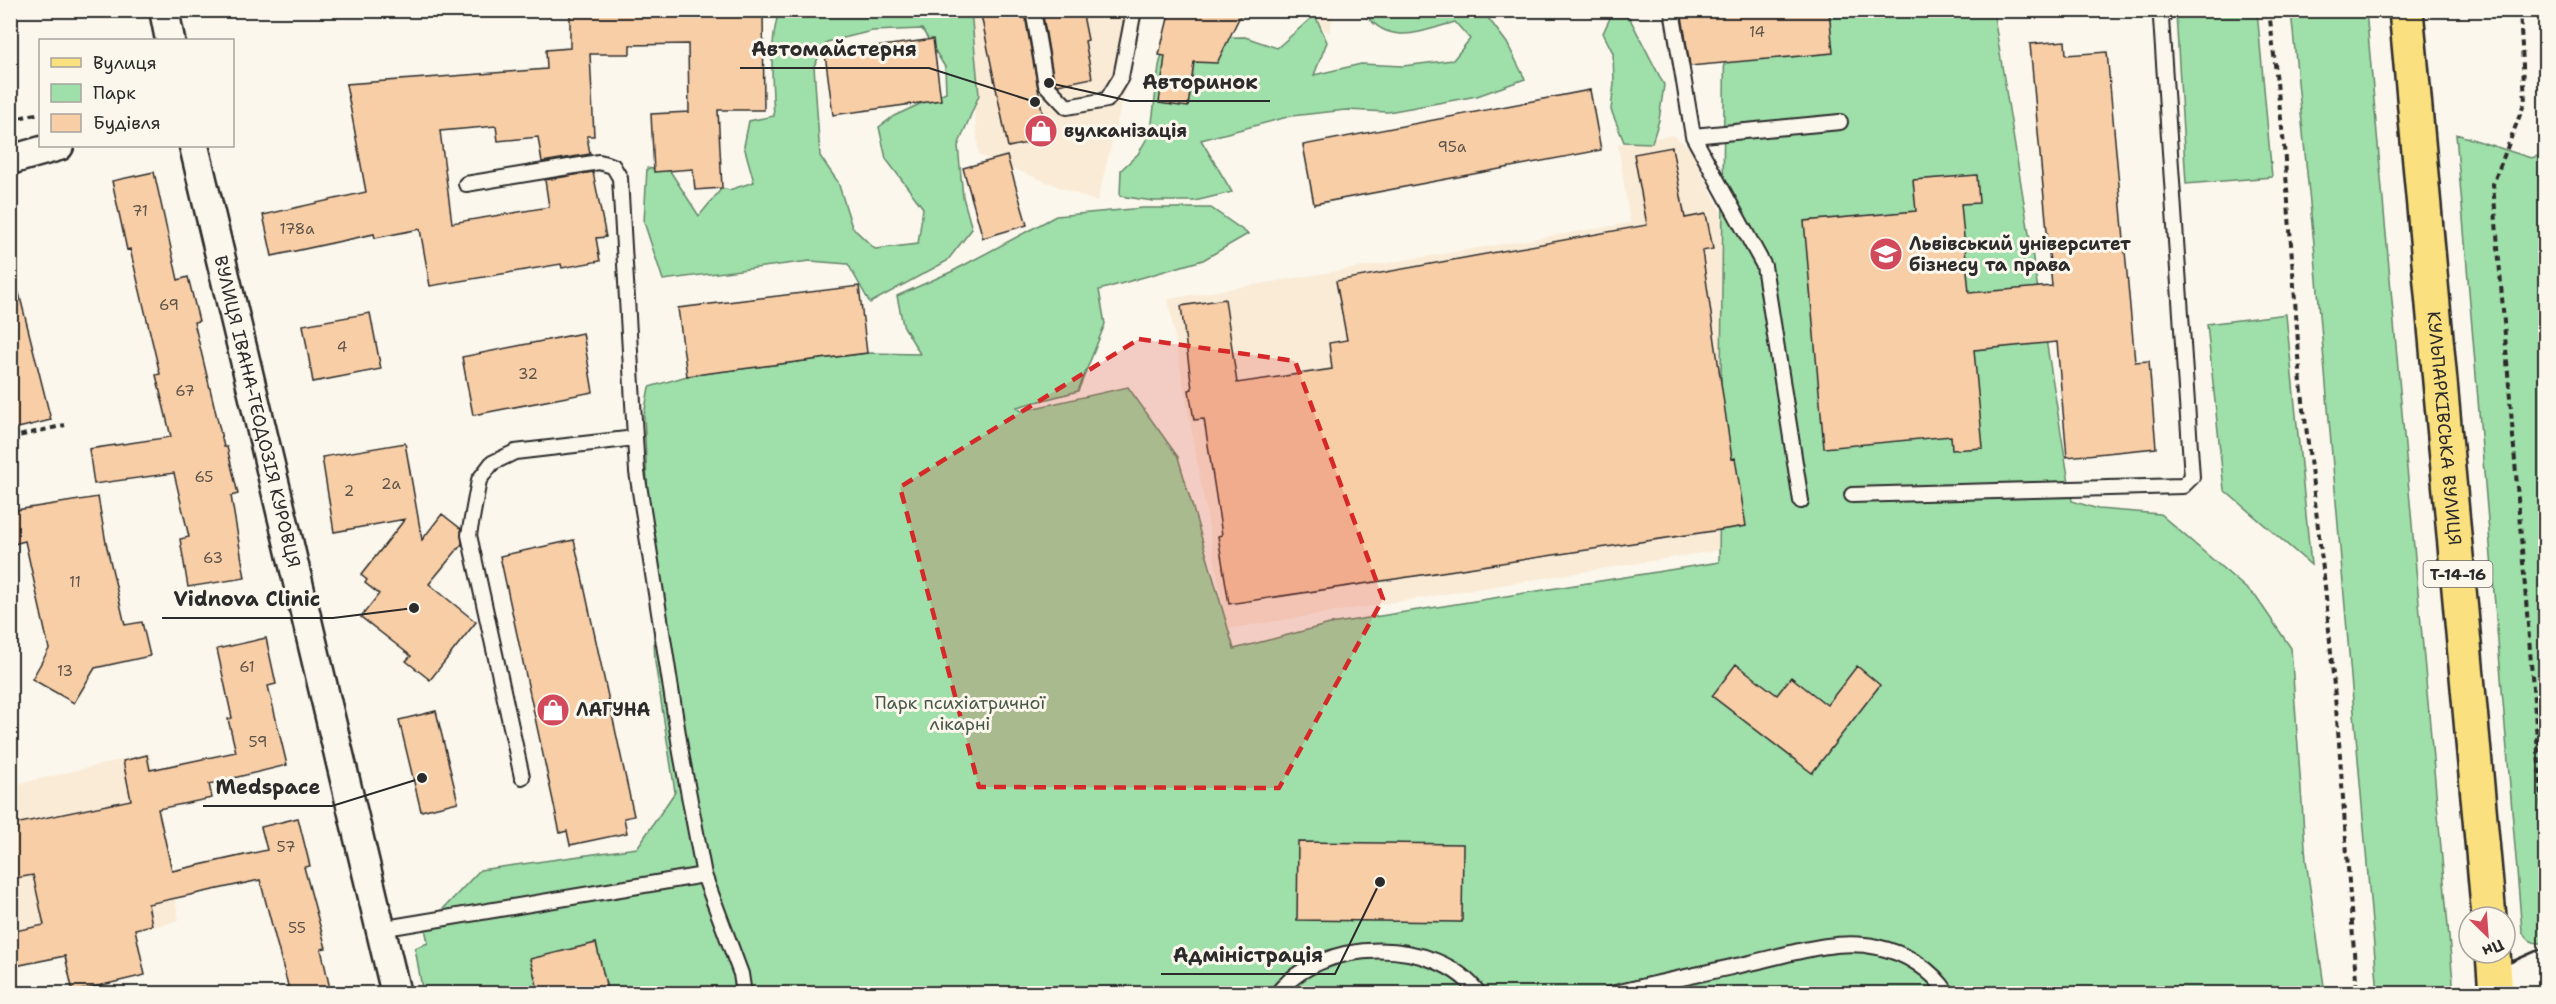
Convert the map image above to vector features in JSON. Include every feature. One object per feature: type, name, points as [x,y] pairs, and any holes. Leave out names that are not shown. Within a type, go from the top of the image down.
[{"type":"main road","name":"КУЛЬПАРКІВСЬКА ВУЛИЦЯ","points":[[2406,10],[2488,905]]},
{"type":"main road","points":[[2494,965],[2496,991]]},
{"type":"street","points":[[164,10],[170,39]]},
{"type":"street","points":[[10,160],[56,147]]},
{"type":"street","name":"ВУЛИЦЯ ІВАНА-ТЕОДОЗІЯ КУРОВЦЯ","points":[[195,147],[396,993]]},
{"type":"street","points":[[2496,991],[2546,966]]},
{"type":"lane","points":[[1033,10],[1046,85],[1067,107],[1107,100],[1121,77],[1134,10]]},
{"type":"lane","points":[[1672,10],[1693,136],[1764,266],[1801,501]]},
{"type":"lane","points":[[1852,495],[2183,486],[2192,477],[2161,19],[2168,10]]},
{"type":"lane","points":[[1693,136],[1840,122]]},
{"type":"lane","points":[[466,184],[599,162],[613,166],[620,178],[637,472],[679,741],[704,875],[741,974],[744,993]]},
{"type":"lane","points":[[522,777],[469,535],[479,480],[492,463],[515,452],[635,438]]},
{"type":"lane","points":[[380,929],[704,875]]},
{"type":"lane","points":[[1611,993],[1809,949],[1856,945],[1875,946],[1912,959],[1928,970],[1948,993]]},
{"type":"lane","points":[[1277,993],[1287,981],[1306,967],[1328,958],[1353,952],[1379,951],[1406,953],[1453,968],[1471,982],[1479,993]]},
{"type":"path","points":[[2269,10],[2284,146],[2301,384],[2325,586],[2339,742],[2357,993]]},
{"type":"path","points":[[2520,10],[2525,102],[2493,184],[2546,852]]},
{"type":"path","points":[[10,120],[39,113]]},
{"type":"path","points":[[10,438],[65,424]]},
{"type":"highlighted area","points":[[1139,339],[1295,361],[1383,599],[1279,788],[979,787],[900,487]]},
{"type":"shaded area","points":[[963,11],[1145,11],[1097,202],[979,155]]},
{"type":"shaded area","points":[[1297,11],[1335,11],[1329,33]]},
{"type":"shaded area","points":[[1673,135],[1690,148],[1732,235],[1782,540],[1227,629],[1168,299],[1630,223],[1618,144]]},
{"type":"shaded area","points":[[150,753],[179,921],[44,952],[22,967],[11,969],[10,786]]},
{"type":"green space","points":[[1404,10],[1483,11],[1507,43],[1525,79],[1477,96],[1388,112],[1346,110],[1291,116],[1201,140],[1232,192],[1195,201],[1153,201],[1120,196],[1121,170],[1138,154],[1151,131],[1159,66],[1166,38],[1245,37],[1277,48],[1315,15],[1327,42],[1314,75],[1361,64],[1403,66],[1453,60],[1470,39],[1455,22],[1419,32],[1396,34],[1376,25],[1366,15]]},
{"type":"green space","name":"Парк психіатричної лікарні","points":[[1993,10],[2072,501],[2098,509],[2160,514],[2256,597],[2291,648],[2306,860],[2325,993],[423,994],[415,948],[428,943],[425,928],[480,870],[637,848],[675,792],[655,662],[644,415],[649,387],[687,376],[867,353],[920,354],[903,325],[897,296],[953,271],[1056,216],[1143,208],[1211,208],[1248,234],[1203,260],[1099,290],[1105,324],[1078,391],[1017,407],[1021,411],[1128,387],[1178,457],[1234,649],[1330,624],[1719,562],[1725,11]]},
{"type":"green space","points":[[779,11],[971,11],[979,95],[958,146],[963,197],[972,229],[947,261],[870,303],[848,264],[810,261],[663,280],[644,222],[647,168],[670,171],[699,216],[722,188],[729,190],[754,182],[744,146],[749,121],[774,116],[772,63]],"holes":[[[922,29],[945,67],[946,92],[894,116],[879,127],[886,159],[923,208],[918,244],[875,249],[852,227],[838,182],[820,156],[814,66],[827,42],[872,31]]]},
{"type":"green space","points":[[2178,11],[2257,11],[2272,177],[2186,184],[2176,13]]},
{"type":"green space","points":[[2291,11],[2366,11],[2454,993],[2378,993],[2314,244]]},
{"type":"green space","points":[[1611,16],[1629,17],[1664,85],[1659,120],[1652,143],[1624,142],[1611,110],[1614,83],[1613,53],[1603,33]]},
{"type":"green space","points":[[2456,134],[2531,158],[2545,154],[2546,942],[2542,943],[2532,941],[2522,931]]},
{"type":"green space","points":[[2286,314],[2311,565],[2224,490],[2207,324]]},
{"type":"building","points":[[570,10],[763,10],[764,110],[718,110],[722,188],[695,190],[693,169],[654,172],[651,114],[689,112],[688,44],[630,45],[630,54],[590,54],[594,136],[587,136],[590,154],[542,162],[538,137],[498,141],[496,126],[440,131],[452,223],[549,207],[545,180],[593,172],[606,237],[596,238],[600,261],[562,268],[561,264],[430,286],[420,229],[375,238],[374,234],[272,256],[263,215],[366,192],[346,84],[547,69],[546,50],[570,48]]},
{"type":"building","points":[[980,10],[1024,10],[1047,139],[1008,147]]},
{"type":"building","points":[[1042,10],[1082,10],[1092,78],[1058,85],[1054,81]]},
{"type":"building","points":[[1170,10],[1243,10],[1217,63],[1194,62],[1188,107],[1159,103],[1165,56],[1159,55]]},
{"type":"building","points":[[1681,10],[1829,10],[1833,53],[1690,66]]},
{"type":"building","points":[[933,39],[941,100],[833,115],[825,54]]},
{"type":"building","name":"Львівський університет бізнесу та права","points":[[2065,41],[2066,55],[2107,52],[2135,362],[2149,361],[2156,448],[2067,457],[2057,342],[1974,350],[1983,448],[1952,450],[1951,436],[1824,448],[1804,221],[1916,211],[1913,180],[1977,175],[1979,203],[1961,204],[1969,293],[2052,286],[2030,44]]},
{"type":"building","points":[[1590,90],[1601,150],[1314,204],[1303,145]]},
{"type":"building","points":[[1672,147],[1685,218],[1706,214],[1713,249],[1702,251],[1732,459],[1735,458],[1746,526],[1229,604],[1218,536],[1222,535],[1204,419],[1194,420],[1189,390],[1192,389],[1181,306],[1225,299],[1237,383],[1332,369],[1329,343],[1347,340],[1336,281],[1647,225],[1634,154]]},
{"type":"building","points":[[1007,156],[1027,225],[983,238],[963,168]]},
{"type":"building","points":[[154,172],[178,280],[188,277],[199,321],[194,322],[224,447],[227,447],[238,494],[231,496],[245,578],[188,587],[180,539],[189,537],[174,473],[94,484],[89,449],[171,437],[156,375],[160,374],[130,249],[127,250],[112,181]]},
{"type":"building","points":[[859,286],[867,353],[687,376],[678,308]]},
{"type":"building","points":[[19,293],[51,420],[10,430],[10,295]]},
{"type":"building","points":[[370,313],[381,369],[313,382],[303,325]]},
{"type":"building","points":[[583,333],[593,392],[473,415],[462,357]]},
{"type":"building","points":[[405,443],[422,540],[442,514],[461,529],[462,544],[429,584],[476,622],[430,680],[406,661],[411,656],[361,617],[379,594],[365,583],[367,580],[361,575],[405,519],[334,532],[322,457]]},
{"type":"building","points":[[98,497],[125,625],[142,622],[150,656],[95,668],[74,703],[32,679],[49,649],[25,541],[10,545],[10,511]]},
{"type":"building","points":[[574,540],[634,816],[624,818],[627,833],[570,845],[567,831],[560,833],[500,556]]},
{"type":"building","points":[[266,638],[276,684],[268,686],[287,765],[209,784],[212,798],[158,809],[172,871],[267,850],[261,827],[298,818],[310,866],[304,867],[326,948],[321,949],[331,993],[290,993],[260,880],[148,904],[152,925],[135,929],[145,975],[73,992],[65,956],[10,967],[10,932],[44,925],[33,875],[10,879],[10,825],[131,800],[123,761],[147,755],[150,770],[236,752],[228,719],[232,718],[217,649]]},
{"type":"building","points":[[1736,664],[1777,695],[1791,677],[1827,705],[1857,666],[1880,685],[1812,773],[1712,696]]},
{"type":"building","points":[[436,711],[458,802],[421,811],[399,720]]},
{"type":"building","points":[[1298,842],[1463,844],[1462,922],[1297,920]]},
{"type":"building","points":[[596,943],[608,993],[539,993],[530,959]]},
{"type":"place","name":"Авторинок","points":[[1049,83]]},
{"type":"place","name":"Автомайстерня","points":[[1035,102]]},
{"type":"place","name":"вулканізація","points":[[1041,131]]},
{"type":"place","name":"Львівський університет бізнесу та права","points":[[1886,254]]},
{"type":"place","name":"Vidnova Clinic","points":[[414,608]]},
{"type":"place","name":"ЛАГУНА","points":[[553,710]]},
{"type":"place","name":"Medspace","points":[[422,778]]},
{"type":"place","name":"Адміністрація","points":[[1380,882]]}]
